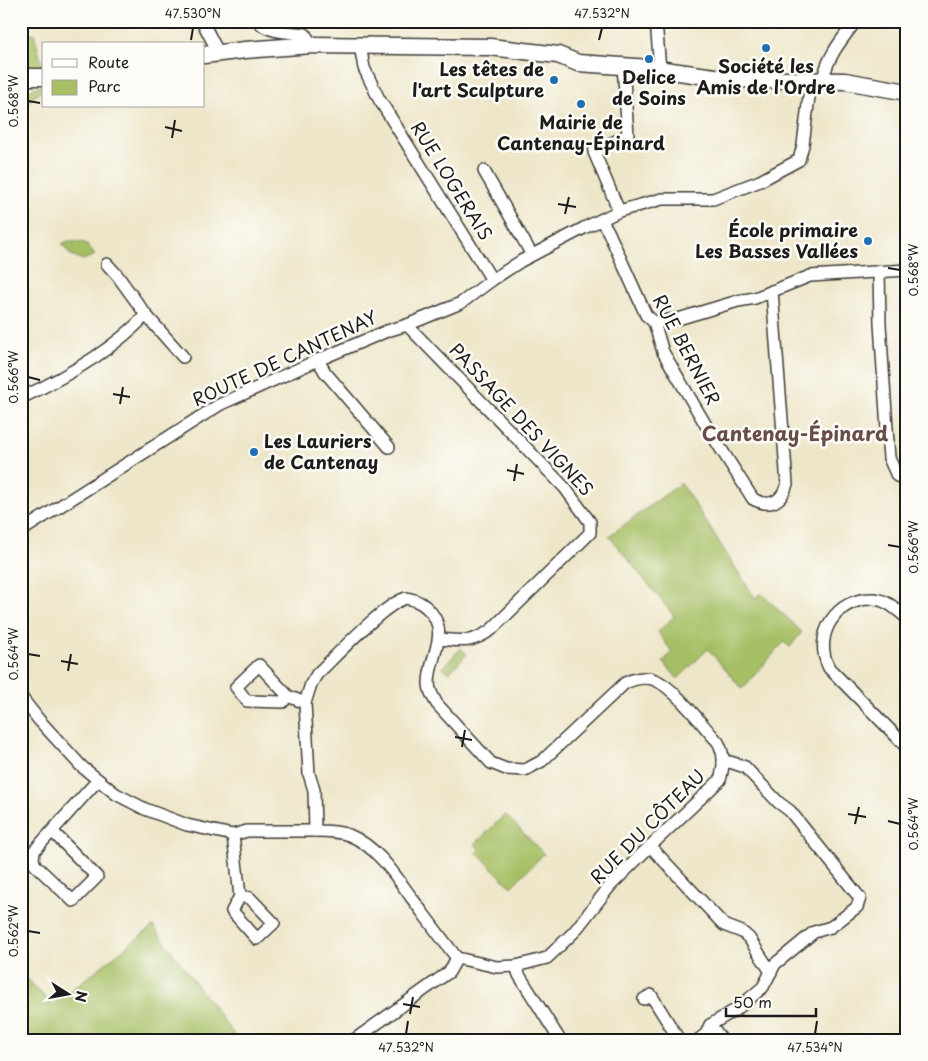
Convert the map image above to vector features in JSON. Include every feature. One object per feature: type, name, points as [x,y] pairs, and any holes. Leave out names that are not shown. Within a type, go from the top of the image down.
[{"type":"main road","points":[[211,54],[312,45],[490,47],[558,55],[578,63],[660,69],[729,79],[845,81],[907,92]]},
{"type":"main road","points":[[21,88],[21,78],[42,77]]},
{"type":"street","points":[[202,21],[211,54]]},
{"type":"street","points":[[258,21],[260,24],[273,30],[305,34],[312,45]]},
{"type":"street","points":[[656,21],[660,69]]},
{"type":"street","points":[[817,80],[825,70],[838,43],[856,21]]},
{"type":"street","name":"RUE LOGERAIS","points":[[360,45],[364,68],[379,99],[492,280]]},
{"type":"street","points":[[619,211],[594,152],[628,135],[623,66]]},
{"type":"street","name":"ROUTE DE CANTENAY","points":[[21,530],[219,405],[318,360],[461,303],[492,280],[532,255],[619,211],[662,199],[713,199],[760,181],[799,160],[817,80]]},
{"type":"street","points":[[484,171],[532,255]]},
{"type":"street","name":"RUE BERNIER","points":[[602,220],[646,315],[654,322],[663,352],[707,427],[753,499],[765,504],[779,500],[784,494],[787,484],[772,291]]},
{"type":"street","points":[[107,264],[146,315],[183,357]]},
{"type":"street","points":[[654,322],[678,319],[738,301],[756,298],[810,276],[907,270]]},
{"type":"street","points":[[879,272],[880,324],[889,458],[898,476],[907,480]]},
{"type":"street","points":[[21,398],[79,369],[136,326],[146,315]]},
{"type":"street","name":"PASSAGE DES VIGNES","points":[[407,325],[565,488],[590,522],[590,533],[491,630],[478,638],[466,641],[439,639]]},
{"type":"street","points":[[318,360],[324,372],[389,447]]},
{"type":"street","name":"RUE DU CÔTEAU","points":[[314,831],[314,790],[309,774],[305,703],[318,674],[384,611],[399,600],[406,598],[414,599],[426,605],[438,627],[439,639],[429,684],[431,694],[437,704],[491,763],[506,770],[525,770],[542,761],[625,683],[643,678],[653,679],[668,687],[718,742],[723,751],[720,780],[610,886],[574,932],[547,958],[516,966],[497,967],[457,958]]},
{"type":"street","points":[[907,618],[892,605],[875,599],[859,600],[845,605],[830,622],[824,639],[823,650],[829,668],[907,748]]},
{"type":"street","points":[[288,696],[305,703]]},
{"type":"street","points":[[21,697],[39,720],[81,766],[116,794],[164,818],[233,835],[247,831],[332,831],[361,841],[375,852],[457,958],[450,972],[354,1040]]},
{"type":"street","points":[[698,1040],[706,1034],[710,1025],[738,1009],[763,987],[775,964],[814,932],[831,927],[856,907],[860,898],[783,805],[745,767],[730,762],[723,763]]},
{"type":"street","points":[[52,831],[98,876],[73,901],[35,865],[33,859],[34,851],[52,831],[98,780]]},
{"type":"street","points":[[233,835],[240,896]]},
{"type":"street","points":[[650,846],[724,925],[742,932],[749,938],[771,972]]},
{"type":"street","points":[[516,966],[523,982],[560,1040]]},
{"type":"street","points":[[644,999],[651,995],[679,1040]]},
{"type":"street","points":[[710,1025],[722,1040]]},
{"type":"green space","points":[[34,33],[42,68],[32,68],[21,64],[21,36]]},
{"type":"green space","points":[[42,85],[42,91],[21,108],[25,95],[35,87]]},
{"type":"green space","points":[[68,241],[85,243],[95,255],[83,260],[71,255],[62,244]]},
{"type":"green space","points":[[681,483],[755,598],[761,593],[802,632],[790,647],[784,642],[742,689],[708,649],[678,679],[663,662],[672,652],[658,632],[674,616],[609,536]]},
{"type":"green space","points":[[461,648],[467,654],[449,673],[443,667]]},
{"type":"green space","points":[[505,814],[544,854],[511,887],[476,852],[479,849],[475,844]]},
{"type":"green space","points":[[153,926],[238,1040],[21,1040],[21,972],[52,1005]]},
{"type":"place","name":"Société les Amis de l'Ordre","points":[[766,48]]},
{"type":"place","name":"Delice de Soins","points":[[649,59]]},
{"type":"place","name":"Les têtes de l'art Sculpture","points":[[554,80]]},
{"type":"place","name":"Mairie de Cantenay-Épinard","points":[[581,104]]},
{"type":"place","name":"École primaire Les Basses Vallées","points":[[868,241]]},
{"type":"place","name":"Les Lauriers de Cantenay","points":[[254,452]]},
{"type":"district","name":"Cantenay-Épinard","points":[[795,434]]}]
